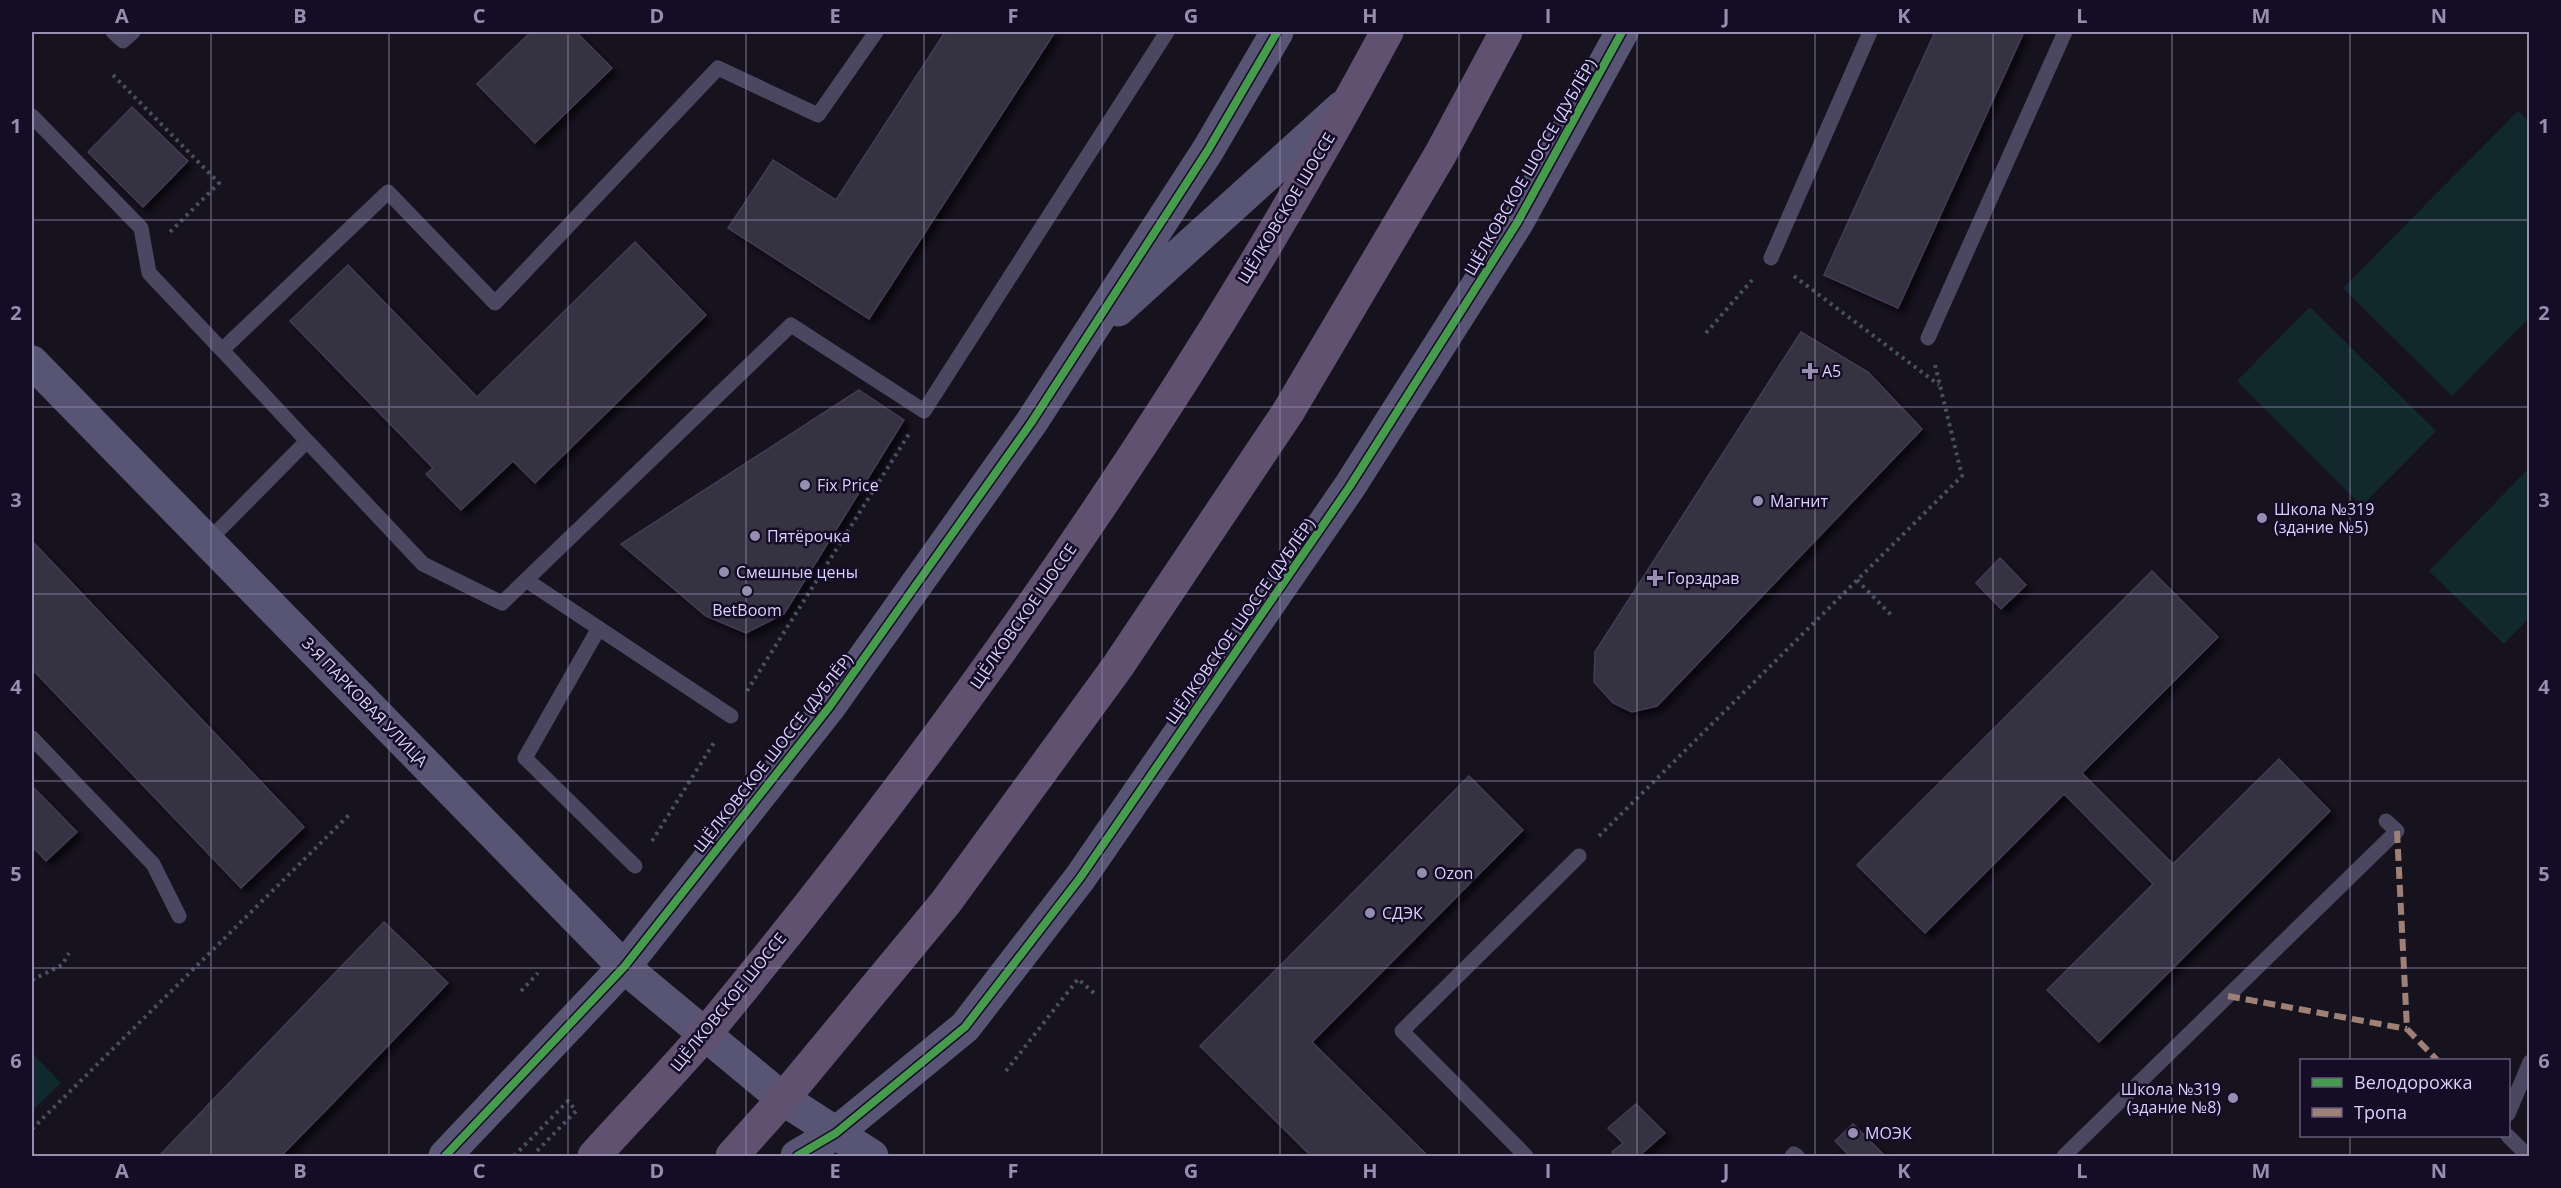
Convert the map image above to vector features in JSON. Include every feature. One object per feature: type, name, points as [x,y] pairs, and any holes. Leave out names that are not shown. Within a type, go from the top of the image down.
[{"type":"main road","name":"ЩЁЛКОВСКОЕ ШОССЕ","points":[[594,1156],[704,1034],[867,830],[1026,615],[1202,351],[1351,99],[1387,32]]},
{"type":"main road","points":[[732,1156],[783,1099],[946,902],[1118,666],[1288,412],[1440,155],[1506,32]]},
{"type":"street","name":"ЩЁЛКОВСКОЕ ШОССЕ (ДУБЛЁР)","points":[[445,1156],[624,968],[830,706],[1031,423],[1208,150],[1277,32]]},
{"type":"street","name":"ЩЁЛКОВСКОЕ ШОССЕ (ДУБЛЁР)","points":[[797,1156],[836,1133],[965,1027],[1080,878],[1356,476],[1516,223],[1622,32]]},
{"type":"street","points":[[1084,342],[1351,99]]},
{"type":"street","name":"3-Я ПАРКОВАЯ УЛИЦА","points":[[39,376],[207,542],[624,968],[783,1099],[872,1156]]},
{"type":"lane","points":[[113,32],[123,41],[133,32]]},
{"type":"lane","points":[[222,350],[388,192],[495,303],[718,68],[818,115],[876,32]]},
{"type":"lane","points":[[32,116],[141,228],[150,273],[423,564],[502,603],[791,325],[924,411],[1167,32]]},
{"type":"lane","points":[[1771,258],[1870,32]]},
{"type":"lane","points":[[1928,338],[2065,32]]},
{"type":"lane","points":[[207,542],[308,441]]},
{"type":"lane","points":[[526,580],[731,716]]},
{"type":"lane","points":[[599,628],[525,758],[635,866]]},
{"type":"lane","points":[[32,738],[153,864],[179,916]]},
{"type":"lane","points":[[2064,1156],[2397,831],[2386,820]]},
{"type":"lane","points":[[1527,1156],[1402,1031],[1578,856]]},
{"type":"lane","points":[[2510,1109],[2529,1062]]},
{"type":"lane","points":[[2509,1137],[2528,1156]]},
{"type":"lane","points":[[1792,1156],[1794,1154],[1797,1156]]},
{"type":"path","points":[[112,75],[219,183],[146,255]]},
{"type":"path","points":[[1706,333],[1771,258],[1940,386]]},
{"type":"path","points":[[1578,856],[1962,476],[1928,338]]},
{"type":"path","points":[[635,866],[924,411]]},
{"type":"path","points":[[1857,580],[1893,617]]},
{"type":"path","points":[[32,1129],[351,813]]},
{"type":"path","points":[[32,980],[62,965],[69,953]]},
{"type":"path","points":[[521,991],[538,973]]},
{"type":"path","points":[[1006,1071],[1078,979],[1095,994]]},
{"type":"path","points":[[514,1156],[568,1101],[576,1111],[535,1153]]},
{"type":"green space","points":[[2518,111],[2529,122],[2529,318],[2452,396],[2343,288]]},
{"type":"green space","points":[[2310,307],[2436,431],[2362,506],[2237,381]]},
{"type":"green space","points":[[2529,468],[2529,618],[2504,644],[2429,571]]},
{"type":"green space","points":[[32,1053],[61,1083],[32,1111]]},
{"type":"building","points":[[531,32],[576,32],[612,68],[535,143],[477,84]]},
{"type":"building","points":[[945,32],[1055,32],[869,319],[728,228],[773,160],[836,200]]},
{"type":"building","points":[[1935,32],[2024,32],[1898,308],[1824,275]]},
{"type":"building","points":[[132,107],[188,161],[143,207],[88,152]]},
{"type":"building","points":[[635,242],[706,315],[535,483],[513,461],[461,510],[426,474],[433,468],[290,321],[348,265],[477,397]]},
{"type":"building","points":[[1801,332],[1868,372],[1922,429],[1657,706],[1632,712],[1613,703],[1594,682],[1595,652]]},
{"type":"building","points":[[859,390],[904,420],[784,614],[746,633],[706,616],[621,544]]},
{"type":"building","points":[[32,541],[304,827],[241,888],[32,669]]},
{"type":"building","points":[[2000,558],[2026,585],[2001,609],[1976,583]]},
{"type":"building","points":[[2000,558],[2026,585],[2001,609],[1976,583]]},
{"type":"building","points":[[2152,571],[2218,637],[2082,773],[2173,864],[2279,759],[2330,811],[2099,1042],[2047,990],[2153,884],[2064,794],[1925,933],[1857,865]]},
{"type":"building","points":[[1469,776],[1523,830],[1312,1042],[1428,1156],[1311,1156],[1200,1046]]},
{"type":"building","points":[[32,786],[77,832],[46,861],[32,846]]},
{"type":"building","points":[[384,922],[448,983],[331,1105],[281,1156],[159,1156]]},
{"type":"building","points":[[1636,1104],[1665,1133],[1639,1156],[1616,1156],[1612,1152],[1623,1143],[1608,1128]]},
{"type":"building","name":"МОЭК","points":[[1853,1124],[1885,1156],[1850,1156],[1835,1141]]},
{"type":"marked path","points":[[2397,831],[2407,1029],[2436,1059]]},
{"type":"marked path","points":[[2228,996],[2407,1029]]},
{"type":"cycle path","points":[[445,1156],[624,967],[830,706],[1031,423],[1208,150],[1277,32]]},
{"type":"cycle path","points":[[797,1156],[836,1133],[965,1027],[1080,878],[1350,486],[1517,223],[1622,32]]},
{"type":"place","name":"А5","points":[[1810,371]]},
{"type":"place","name":"Fix Price","points":[[805,485]]},
{"type":"place","name":"Магнит","points":[[1758,501]]},
{"type":"place","name":"Школа №319 (здание №5)","points":[[2262,518]]},
{"type":"place","name":"Пятёрочка","points":[[755,536]]},
{"type":"place","name":"Смешные цены","points":[[724,572]]},
{"type":"place","name":"Горздрав","points":[[1655,578]]},
{"type":"place","name":"BetBoom","points":[[747,591]]},
{"type":"place","name":"Ozon","points":[[1422,873]]},
{"type":"place","name":"СДЭК","points":[[1370,913]]},
{"type":"place","name":"Школа №319 (здание №8)","points":[[2233,1098]]},
{"type":"place","name":"МОЭК","points":[[1853,1133]]}]
